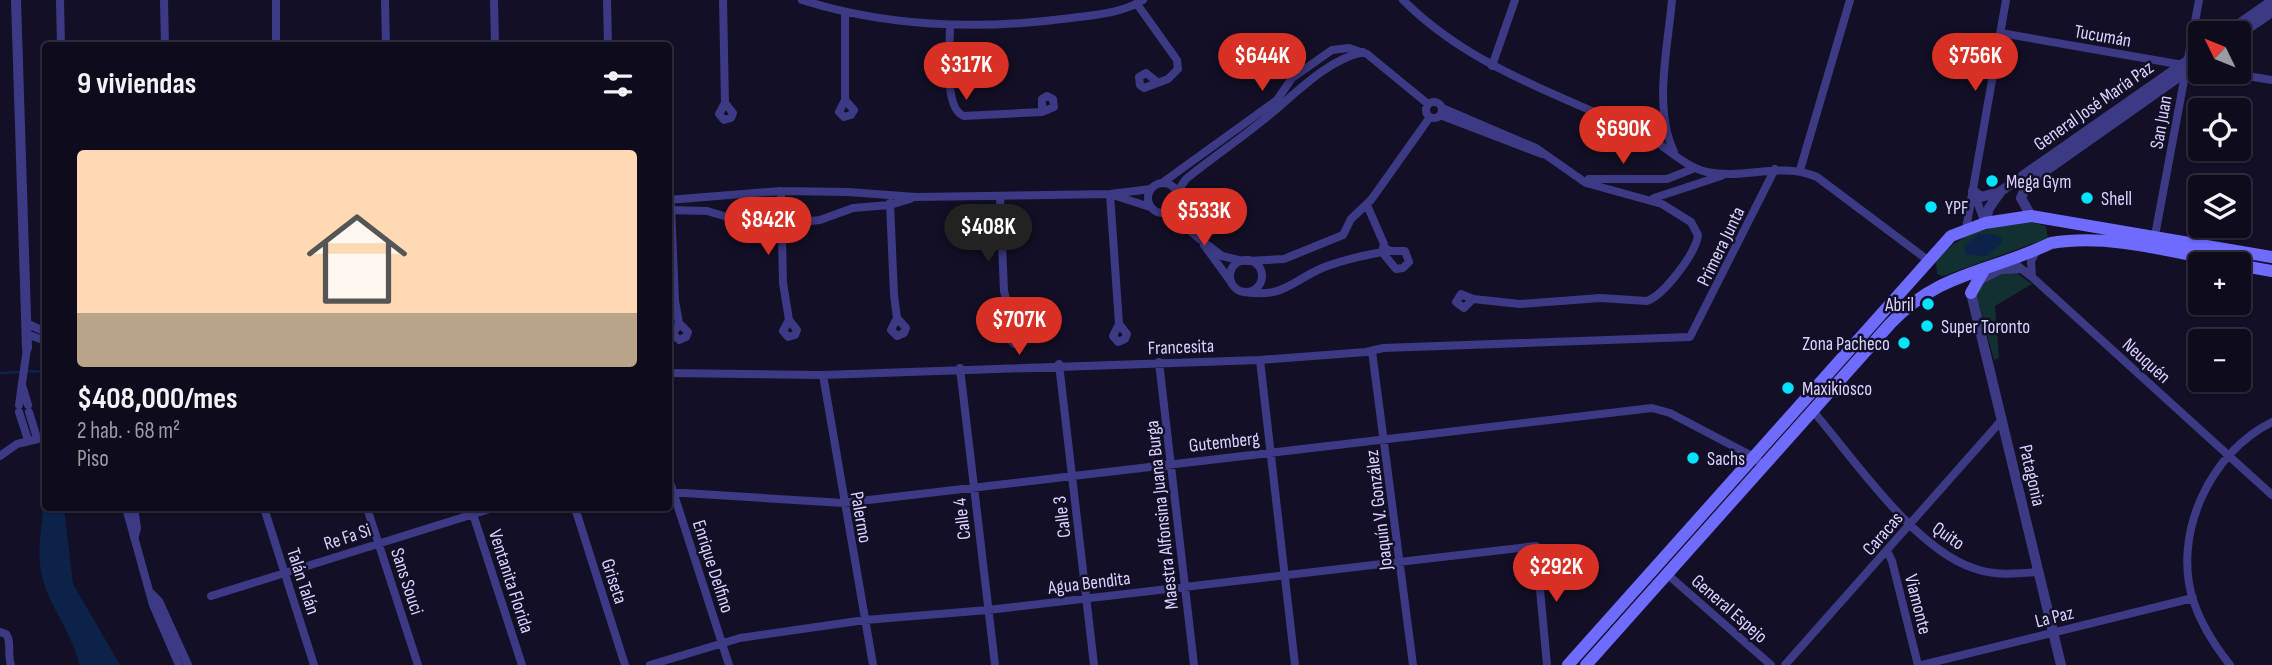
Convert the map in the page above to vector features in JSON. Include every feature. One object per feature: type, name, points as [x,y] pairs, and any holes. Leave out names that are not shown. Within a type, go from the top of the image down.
[{"type":"main road","points":[[1586,665],[1667,574],[1951,236],[1985,223],[2031,216],[2272,257]]},
{"type":"main road","points":[[2047,218],[2057,233],[2051,243]]},
{"type":"main road","points":[[1568,665],[1759,462],[1813,411],[1907,306],[1949,281],[2051,243],[2093,239],[2188,256]]},
{"type":"main road","points":[[1929,261],[1930,275],[1962,282],[1971,293],[1985,268]]},
{"type":"main road","points":[[2251,267],[2272,271]]},
{"type":"street","points":[[0,456],[4,449],[37,438],[24,408],[21,379],[29,329],[16,0]]},
{"type":"street","points":[[60,0],[61,42]]},
{"type":"street","points":[[164,0],[165,42]]},
{"type":"street","points":[[276,0],[276,42]]},
{"type":"street","points":[[385,0],[386,42]]},
{"type":"street","points":[[494,0],[495,42]]},
{"type":"street","points":[[607,0],[608,42]]},
{"type":"street","points":[[723,0],[725,103]]},
{"type":"street","points":[[802,0],[845,14],[950,27],[1049,21],[1106,13],[1140,2],[1177,60],[1178,69],[1172,76],[1156,81]]},
{"type":"street","points":[[1404,0],[1451,42],[1492,66],[1644,135],[1695,168],[1726,175]]},
{"type":"street","points":[[1492,66],[1515,0]]},
{"type":"street","points":[[1672,0],[1664,118],[1675,154]]},
{"type":"street","points":[[1800,170],[1850,0]]},
{"type":"street","points":[[1966,229],[2006,0]]},
{"type":"street","name":"San Juan","points":[[2196,21],[2199,0]]},
{"type":"street","points":[[2243,21],[2272,1]]},
{"type":"street","points":[[2251,26],[2272,12]]},
{"type":"street","points":[[845,14],[845,100]]},
{"type":"street","points":[[950,27],[950,104],[958,115],[1042,112]]},
{"type":"street","name":"Tucumán","points":[[2001,33],[2188,65]]},
{"type":"street","points":[[1367,205],[1383,250],[1324,268],[1271,294],[1244,292],[1232,284],[1180,213],[1177,192],[1186,179],[1274,111],[1292,78],[1332,50],[1349,48],[1363,52],[1428,104]]},
{"type":"street","points":[[672,200],[781,191],[916,197],[1000,197],[1110,194],[1151,189],[1341,60],[1363,52]]},
{"type":"street","name":"General José María Paz","points":[[1985,223],[1989,208],[2001,191],[2188,68]]},
{"type":"street","name":"General José María Paz","points":[[2031,216],[2021,198],[2027,184],[2188,68]]},
{"type":"street","points":[[2251,77],[2272,80]]},
{"type":"street","name":"San Juan","points":[[2152,249],[2188,80]]},
{"type":"street","points":[[1428,104],[1435,102],[1438,113]]},
{"type":"street","points":[[1428,104],[1426,110],[1542,155],[1580,179],[1652,200],[1680,213],[1691,222],[1699,235],[1695,247],[1670,283],[1653,299],[1637,302],[1600,298],[1520,304],[1473,299]]},
{"type":"street","points":[[1232,284],[1232,270],[1245,261],[1284,259],[1335,240],[1346,231],[1351,219],[1367,205],[1438,113]]},
{"type":"street","points":[[1580,179],[1645,180],[1681,176],[1695,168]]},
{"type":"street","points":[[1652,200],[1726,175],[1775,169],[1800,170],[1823,180],[1929,261]]},
{"type":"street","name":"Primera Junta","points":[[1693,336],[1775,169]]},
{"type":"street","points":[[1639,198],[1636,188],[1645,180]]},
{"type":"street","points":[[1645,180],[1655,187],[1652,200]]},
{"type":"street","points":[[1162,183],[1171,185],[1177,192]]},
{"type":"street","points":[[1151,189],[1148,198],[1154,210]]},
{"type":"street","points":[[781,191],[783,283],[789,320]]},
{"type":"street","points":[[1973,191],[1981,197],[2001,191]]},
{"type":"street","points":[[1973,191],[1985,223]]},
{"type":"street","points":[[1110,194],[1133,199],[1154,210],[1168,212],[1222,256],[1256,264],[1262,278],[1258,287],[1244,292]]},
{"type":"street","points":[[1110,194],[1119,324]]},
{"type":"street","points":[[889,195],[892,277],[897,318]]},
{"type":"street","points":[[672,211],[707,211],[748,223],[782,224],[820,220],[853,208],[890,205],[916,197]]},
{"type":"street","points":[[1000,197],[1003,276],[1013,326]]},
{"type":"street","points":[[1168,212],[1177,202]]},
{"type":"street","points":[[2032,277],[2031,261],[2038,249]]},
{"type":"street","name":"Neuquén","points":[[2009,259],[2272,495]]},
{"type":"street","points":[[672,262],[679,323]]},
{"type":"street","points":[[1971,293],[1982,279],[2001,270],[2024,270]]},
{"type":"street","name":"Patagonia","points":[[1971,293],[2062,665]]},
{"type":"street","points":[[29,329],[42,331]]},
{"type":"street","points":[[29,329],[42,338]]},
{"type":"street","name":"Francesita","points":[[672,373],[823,375],[960,368],[1260,360],[1372,351],[1693,336]]},
{"type":"street","name":"Joaquín V. González","points":[[1372,351],[1413,665]]},
{"type":"street","points":[[1260,360],[1295,665]]},
{"type":"street","name":"Maestra Alfonsina Juana Burga","points":[[1159,362],[1194,665]]},
{"type":"street","name":"Calle 3","points":[[1059,365],[1094,665]]},
{"type":"street","name":"Calle 4","points":[[960,368],[995,665]]},
{"type":"street","name":"Palermo","points":[[823,375],[873,665]]},
{"type":"street","name":"Gutemberg","points":[[672,492],[843,503],[1651,408],[1671,413],[1759,462]]},
{"type":"street","name":"Quito","points":[[1813,411],[1910,524],[1943,553],[1975,569],[2014,574],[2038,572]]},
{"type":"street","name":"Caracas","points":[[1785,665],[2001,421]]},
{"type":"street","points":[[2230,665],[2206,631],[2193,598],[2188,566],[2194,520],[2209,484],[2227,454],[2272,422]]},
{"type":"street","name":"Enrique Delfino","points":[[672,495],[729,665]]},
{"type":"street","points":[[128,511],[149,591],[179,665]]},
{"type":"street","points":[[134,511],[137,528],[135,536]]},
{"type":"street","name":"Talán Talán","points":[[265,511],[314,665]]},
{"type":"street","name":"Sans Souci","points":[[368,511],[418,665]]},
{"type":"street","name":"Re Fa Si","points":[[211,596],[472,511]]},
{"type":"street","name":"Ventanita Florida","points":[[472,511],[522,665]]},
{"type":"street","name":"Griseta","points":[[576,511],[625,665]]},
{"type":"street","name":"Agua Bendita","points":[[650,665],[722,643],[865,620],[988,611],[1400,559],[1536,546],[1548,665]]},
{"type":"street","name":"Viamonte","points":[[1887,551],[1920,665]]},
{"type":"street","name":"General Espejo","points":[[1667,574],[1771,665]]},
{"type":"street","points":[[149,591],[159,601],[188,665]]},
{"type":"street","name":"La Paz","points":[[1920,665],[2193,598]]},
{"type":"street","points":[[0,632],[6,634],[9,640],[3,652],[10,665]]},
{"type":"green space","points":[[2030,222],[2046,226],[2048,238],[1943,276],[1937,274],[1936,262],[1967,236]]},
{"type":"green space","points":[[2000,272],[2015,272],[2032,284],[1995,306],[1999,358],[1994,360],[1976,293],[1977,287]]},
{"type":"water","points":[[1979,234],[1995,234],[2002,239],[2001,244],[1986,256],[1966,255],[1964,246]]},
{"type":"water","points":[[42,511],[64,511],[73,584],[120,665],[80,665],[44,584],[39,547]]},
{"type":"waterway","points":[[0,373],[42,373]]},
{"type":"place","name":"Mega Gym","points":[[1992,181]]},
{"type":"place","name":"Shell","points":[[2087,198]]},
{"type":"place","name":"YPF","points":[[1931,207]]},
{"type":"place","name":"Abril","points":[[1928,304]]},
{"type":"place","name":"Super Toronto","points":[[1927,326]]},
{"type":"place","name":"Zona Pacheco","points":[[1904,343]]},
{"type":"place","name":"Maxikiosco","points":[[1788,388]]},
{"type":"place","name":"Sachs","points":[[1693,458]]}]
